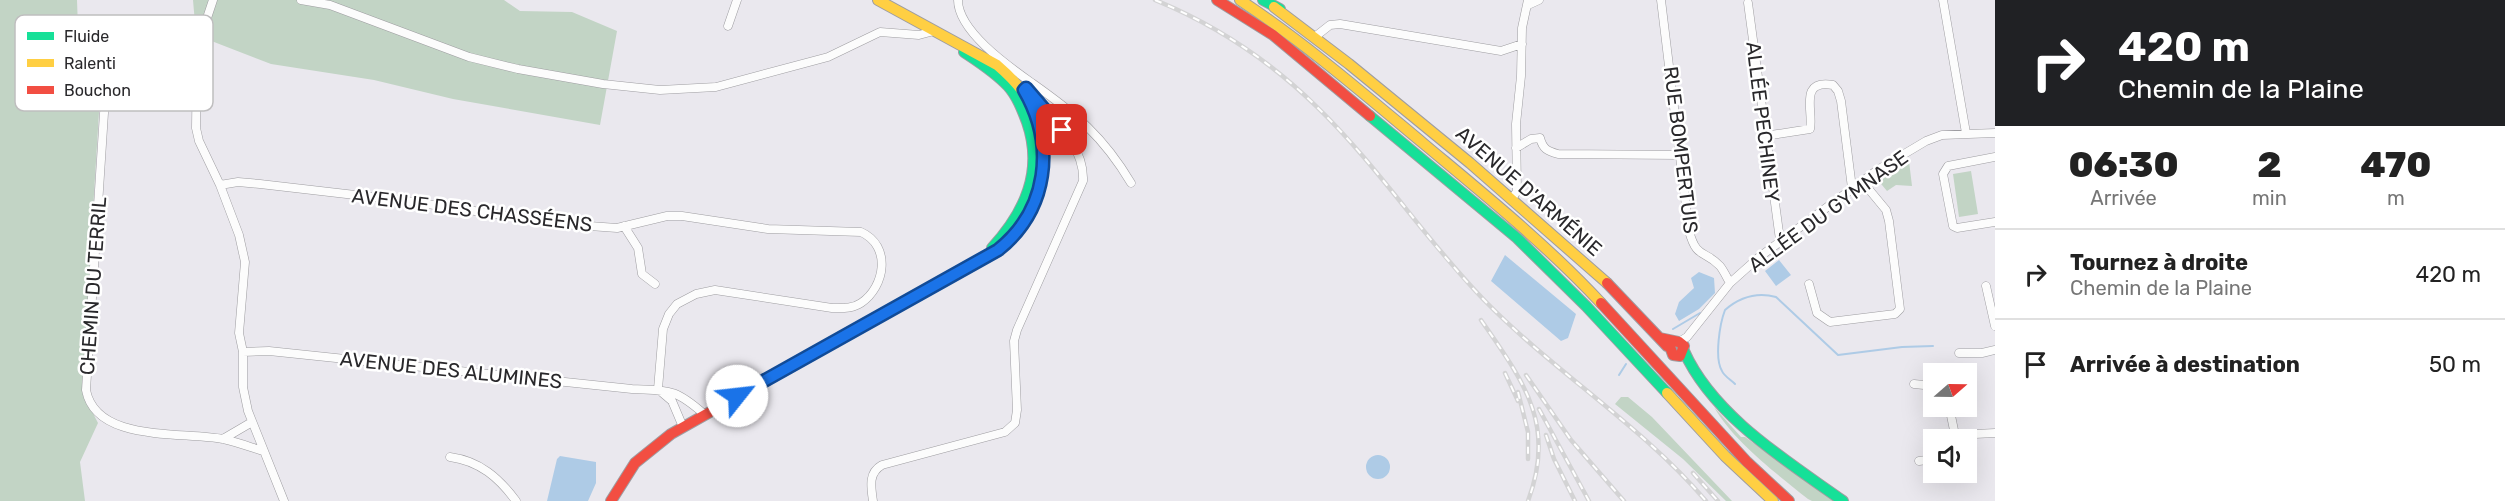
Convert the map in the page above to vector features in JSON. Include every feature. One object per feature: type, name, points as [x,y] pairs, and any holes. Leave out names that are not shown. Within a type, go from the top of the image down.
[{"type":"main road","points":[[611,501],[635,463],[654,446],[683,427],[998,250],[1021,227],[1040,192],[1043,177],[1043,140],[1037,118],[1024,90],[1008,72],[988,58],[878,0]]},
{"type":"main road","points":[[1217,0],[1256,24],[1307,62],[1517,238],[1580,298],[1692,422],[1773,501]]},
{"type":"main road","points":[[1240,0],[1285,30],[1322,59],[1556,257],[1606,307],[1747,462],[1790,501]]},
{"type":"main road","name":"AVENUE D'ARMÉNIE","points":[[1263,0],[1318,34],[1578,255],[1660,338],[1681,348],[1727,412],[1753,437],[1843,501]]},
{"type":"main road","points":[[1685,393],[1752,459],[1802,501]]},
{"type":"main road","points":[[1692,422],[1711,450],[1756,501]]},
{"type":"street","points":[[208,15],[213,0]]},
{"type":"street","points":[[301,0],[330,5],[470,57],[518,69],[603,84],[660,90],[707,89],[727,84],[828,57],[880,32],[919,35],[934,31]]},
{"type":"street","points":[[728,26],[737,0]]},
{"type":"street","points":[[873,501],[872,476],[875,469],[882,465],[1005,432],[1015,423],[1017,410],[1014,341],[1083,181],[1081,158],[1074,144],[965,24],[960,15],[958,0]]},
{"type":"street","points":[[1512,199],[1517,191],[1516,148],[1522,28],[1528,2],[1539,0]]},
{"type":"street","name":"RUE BOMPERTUIS","points":[[1661,0],[1692,244],[1699,254],[1719,265],[1730,283]]},
{"type":"street","points":[[1943,0],[1966,133]]},
{"type":"street","name":"ALLÉE PECHINEY","points":[[1748,3],[1780,240]]},
{"type":"street","points":[[1318,34],[1330,25],[1340,24],[1501,51],[1522,44]]},
{"type":"street","points":[[1765,136],[1810,129],[1808,99],[1820,85],[1833,85],[1838,90],[1841,101],[1852,188]]},
{"type":"street","points":[[1024,90],[1065,106],[1095,132],[1131,183]]},
{"type":"street","name":"CHEMIN DU TERRIL","points":[[104,111],[86,390],[88,399],[96,413],[121,427],[223,439],[263,451]]},
{"type":"street","points":[[196,111],[199,141],[220,185],[239,236],[245,262],[239,333],[243,352],[243,387],[252,422],[284,501]]},
{"type":"street","name":"ALLÉE DU GYMNASE","points":[[1681,348],[1730,283],[1780,240],[1862,181],[1926,141],[1942,135],[1995,133]]},
{"type":"street","points":[[1516,148],[1531,139],[1540,138],[1543,147],[1548,152],[1558,154],[1680,155]]},
{"type":"street","points":[[1995,157],[1948,166],[1943,174],[1953,226],[1957,228],[1995,222]]},
{"type":"street","points":[[1809,284],[1817,313],[1830,322],[1895,314],[1900,309],[1886,210],[1862,181]]},
{"type":"street","name":"AVENUE DES CHASSÉENS","points":[[220,185],[238,182],[260,184],[406,201],[518,219],[591,226],[624,226],[651,219],[682,216],[768,229],[861,232],[871,236],[877,243],[881,254],[881,268],[874,290],[859,304],[848,308],[715,290],[696,294],[677,304],[669,314],[663,329],[658,389]]},
{"type":"street","points":[[624,226],[638,248],[642,274],[655,284]]},
{"type":"street","points":[[1986,286],[1995,326]]},
{"type":"street","points":[[1959,353],[1995,350]]},
{"type":"street","name":"AVENUE DES ALUMINES","points":[[243,352],[269,351],[632,389],[658,389],[681,395],[704,414]]},
{"type":"street","points":[[1914,384],[1923,385]]},
{"type":"street","points":[[658,389],[672,401],[683,427]]},
{"type":"street","points":[[223,439],[252,422]]},
{"type":"street","points":[[1977,435],[1995,433]]},
{"type":"street","points":[[450,457],[477,464],[505,486],[516,501]]},
{"type":"street","points":[[1919,461],[1923,460]]},
{"type":"green space","points":[[0,0],[77,0],[78,15],[15,15],[15,111],[99,111],[82,392],[98,423],[80,462],[85,501],[0,501]]},
{"type":"green space","points":[[193,0],[504,0],[520,11],[572,12],[617,31],[600,125],[453,99],[374,80],[271,64],[213,42],[213,15],[194,15]]},
{"type":"green space","points":[[1909,161],[1912,186],[1896,185],[1887,191],[1877,179]]},
{"type":"green space","points":[[1971,171],[1978,214],[1959,217],[1953,174]]},
{"type":"green space","points":[[1621,397],[1628,397],[1652,417],[1732,501],[1726,501],[1683,459],[1615,404]]},
{"type":"green space","points":[[1714,407],[1741,437],[1745,437],[1834,501],[1808,499],[1744,445]]},
{"type":"water","points":[[1505,255],[1576,314],[1568,338],[1561,341],[1491,281]]},
{"type":"water","points":[[1779,260],[1791,275],[1776,286],[1765,271]]},
{"type":"water","points":[[1699,272],[1714,278],[1715,293],[1699,309],[1679,321],[1675,314],[1679,302],[1694,288],[1691,278]]},
{"type":"water","points":[[1378,455],[1387,458],[1390,467],[1387,476],[1378,479],[1369,476],[1366,467],[1369,458]]},
{"type":"water","points":[[560,456],[596,462],[596,483],[588,501],[547,501],[557,459]]},
{"type":"waterway","points":[[1735,384],[1724,375],[1718,358],[1721,323],[1725,310],[1755,295],[1776,297],[1838,355],[1902,347],[1933,346]]},
{"type":"waterway","points":[[1673,329],[1700,313]]},
{"type":"waterway","points":[[1619,375],[1626,364]]},
{"type":"railway","points":[[1155,0],[1221,33],[1261,60],[1299,90],[1340,130],[1443,255],[1487,303],[1541,353],[1654,448],[1706,501]]},
{"type":"railway","points":[[1481,320],[1522,384],[1537,426],[1539,449],[1536,474],[1528,501]]},
{"type":"railway","points":[[1505,373],[1518,401]]},
{"type":"railway","points":[[1526,375],[1571,440],[1624,501]]},
{"type":"railway","points":[[1518,392],[1528,432],[1528,459]]},
{"type":"railway","points":[[1539,409],[1589,501]]},
{"type":"railway","points":[[1546,435],[1554,459],[1575,501]]},
{"type":"railway","points":[[1693,473],[1718,501]]},
{"type":"traffic: fast","points":[[1263,0],[1280,9]]},
{"type":"traffic: fast","points":[[964,52],[992,72],[1011,90],[1023,112],[1032,140],[1032,174],[1028,190],[1014,220],[992,248]]},
{"type":"traffic: fast","points":[[1370,116],[1517,238],[1586,306],[1667,393]]},
{"type":"traffic: fast","points":[[838,340],[997,251],[1010,239],[1030,211],[1042,180],[1044,164],[1040,129]]},
{"type":"traffic: fast","points":[[1684,351],[1713,396],[1732,416],[1776,453],[1843,501]]},
{"type":"traffic: slow","points":[[878,0],[997,65],[1024,93],[1040,129]]},
{"type":"traffic: slow","points":[[1240,0],[1334,69],[1470,182],[1537,241],[1601,303]]},
{"type":"traffic: slow","points":[[1274,7],[1349,64],[1470,163],[1607,283]]},
{"type":"traffic: slow","points":[[1667,393],[1725,456],[1773,501]]},
{"type":"traffic: jam","points":[[1217,0],[1273,35],[1370,116]]},
{"type":"traffic: jam","points":[[1607,283],[1667,346],[1670,347],[1673,355],[1680,356],[1684,346],[1679,342],[1660,338]]},
{"type":"traffic: jam","points":[[1601,303],[1747,462],[1789,501]]},
{"type":"traffic: jam","points":[[611,501],[635,463],[671,434],[838,340]]},
{"type":"route","points":[[737,396],[998,250],[1008,242],[1021,227],[1032,208],[1040,192],[1043,177],[1043,140],[1037,118],[1024,90],[1026,88],[1062,130]]}]
